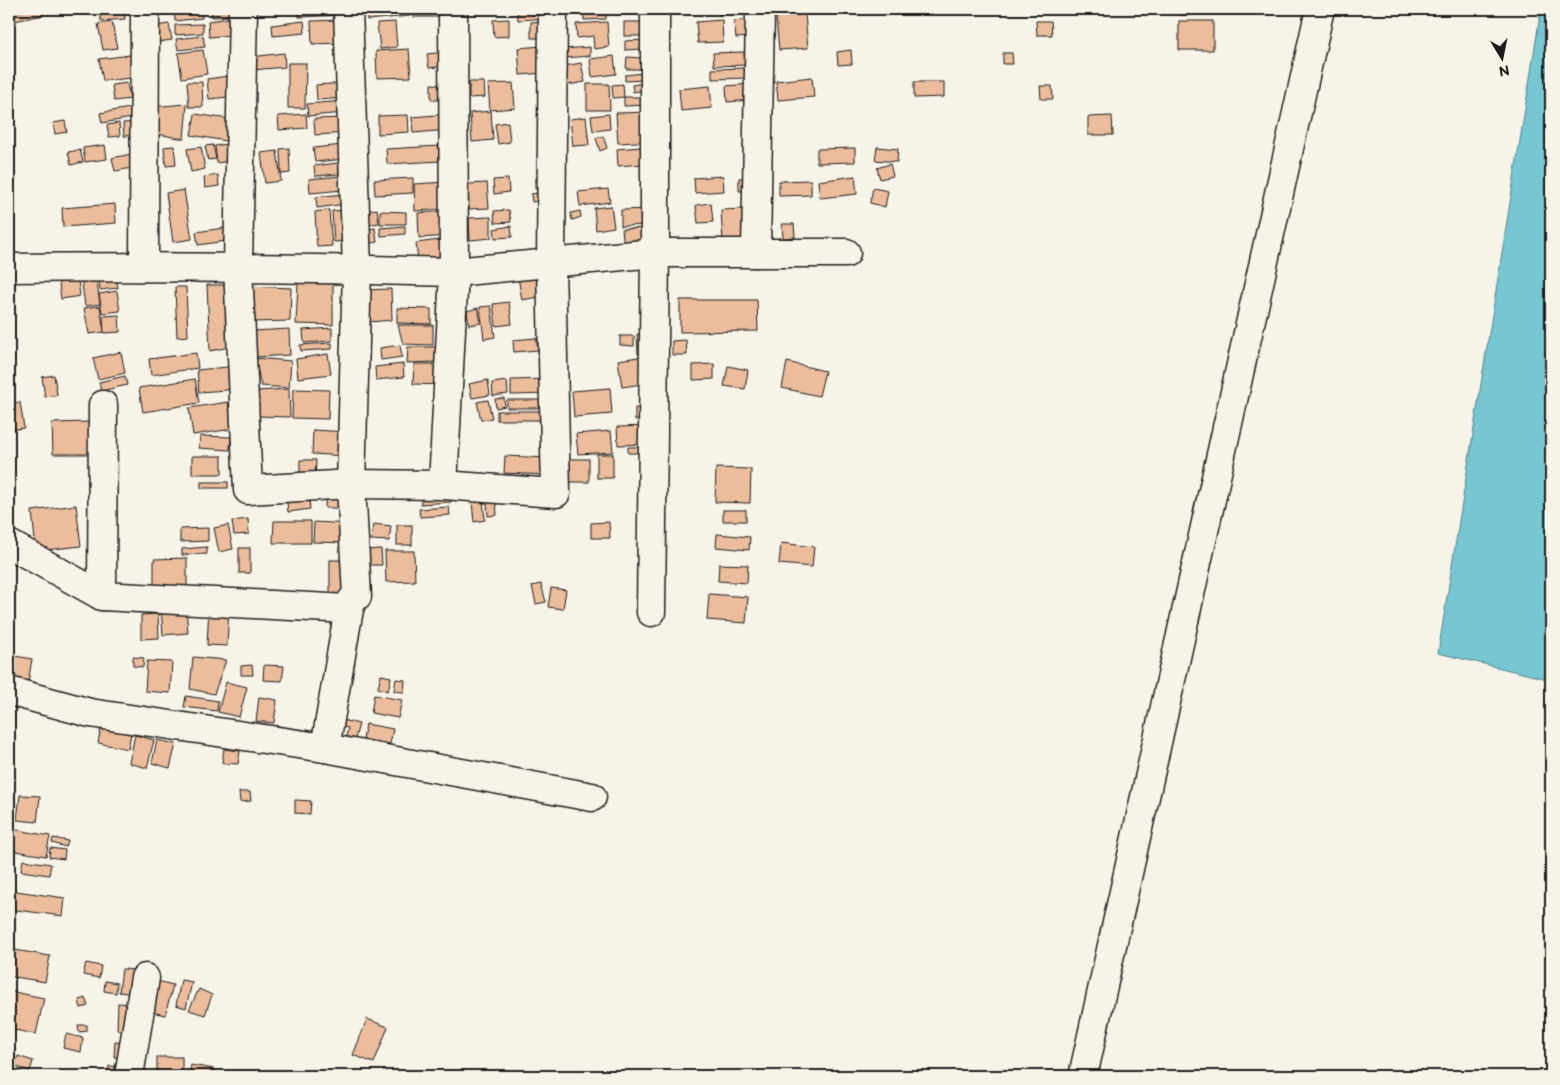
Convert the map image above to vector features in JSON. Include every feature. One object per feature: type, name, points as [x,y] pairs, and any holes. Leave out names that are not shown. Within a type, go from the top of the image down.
[{"type":"street","points":[[144,266],[145,9]]},
{"type":"street","points":[[243,9],[238,267],[248,490],[351,484],[443,485],[556,493],[551,265],[554,9]]},
{"type":"street","points":[[325,748],[349,609],[352,600],[357,596],[351,484],[356,269],[348,9]]},
{"type":"street","points":[[443,485],[454,272],[453,9]]},
{"type":"street","points":[[651,612],[655,253],[654,9]]},
{"type":"street","points":[[756,253],[760,9]]},
{"type":"street","points":[[1083,1076],[1320,9]]},
{"type":"street","points":[[9,268],[144,266],[454,272],[551,265],[655,253],[846,253]]},
{"type":"street","points":[[102,596],[103,406]]},
{"type":"street","points":[[9,544],[102,596],[349,609]]},
{"type":"street","points":[[9,690],[90,713],[325,748],[592,797]]},
{"type":"street","points":[[129,1076],[145,978]]},
{"type":"water","points":[[1541,9],[1551,9],[1551,680],[1438,653]]},
{"type":"building","points":[[30,9],[43,9],[44,15],[9,22],[9,13]]},
{"type":"building","points":[[47,9],[78,9],[48,14]]},
{"type":"building","points":[[100,9],[124,9],[125,19],[101,21]]},
{"type":"building","points":[[174,9],[201,9],[202,18],[175,21]]},
{"type":"building","points":[[211,9],[235,9],[236,16],[212,17]]},
{"type":"building","points":[[299,9],[342,9],[342,15],[299,17]]},
{"type":"building","points":[[366,9],[409,9],[410,16],[367,20]]},
{"type":"building","points":[[414,9],[449,9],[449,17],[414,17]]},
{"type":"building","points":[[517,9],[549,9],[550,18],[518,20]]},
{"type":"building","points":[[583,9],[606,9],[606,19],[584,20]]},
{"type":"building","points":[[619,9],[648,9],[648,13],[619,14]]},
{"type":"building","points":[[719,9],[749,9],[749,14],[719,14]]},
{"type":"building","points":[[1131,9],[1153,9],[1153,12],[1131,12]]},
{"type":"building","points":[[1178,9],[1212,9],[1212,14],[1179,15]]},
{"type":"building","points":[[805,14],[808,48],[779,50],[776,17]]},
{"type":"building","points":[[238,17],[240,34],[209,37],[208,21]]},
{"type":"building","points":[[509,19],[509,36],[494,37],[493,20]]},
{"type":"building","points":[[344,20],[345,43],[312,44],[311,21]]},
{"type":"building","points":[[722,20],[723,42],[698,43],[696,22]]},
{"type":"building","points":[[749,20],[751,37],[736,38],[734,21]]},
{"type":"building","points":[[304,21],[305,33],[273,36],[272,25]]},
{"type":"building","points":[[547,21],[548,38],[531,38],[531,22]]},
{"type":"building","points":[[1036,21],[1051,21],[1052,35],[1037,35]]},
{"type":"building","points":[[1179,21],[1213,21],[1213,50],[1179,50]]},
{"type":"building","points":[[112,22],[117,48],[103,50],[98,24]]},
{"type":"building","points":[[395,22],[397,47],[380,49],[377,23]]},
{"type":"building","points":[[607,22],[609,47],[594,49],[593,36],[577,38],[576,24]]},
{"type":"building","points":[[624,22],[645,22],[645,36],[624,36]]},
{"type":"building","points":[[169,24],[172,40],[158,42],[156,26]]},
{"type":"building","points":[[203,24],[203,33],[175,35],[175,25]]},
{"type":"building","points":[[203,36],[205,47],[178,50],[176,39]]},
{"type":"building","points":[[643,40],[643,49],[625,50],[625,41]]},
{"type":"building","points":[[542,46],[544,73],[520,75],[518,48]]},
{"type":"building","points":[[590,47],[590,56],[564,58],[563,49]]},
{"type":"building","points":[[409,49],[411,77],[377,78],[376,51]]},
{"type":"building","points":[[203,50],[207,74],[182,78],[178,53]]},
{"type":"building","points":[[851,50],[852,64],[838,65],[837,52]]},
{"type":"building","points":[[444,52],[445,66],[429,68],[427,54]]},
{"type":"building","points":[[744,52],[745,65],[714,66],[713,53]]},
{"type":"building","points":[[284,53],[285,67],[252,70],[251,57]]},
{"type":"building","points":[[1003,53],[1012,53],[1013,64],[1003,64]]},
{"type":"building","points":[[138,54],[141,77],[103,81],[99,59]]},
{"type":"building","points":[[614,56],[616,74],[592,77],[590,59]]},
{"type":"building","points":[[627,57],[642,58],[642,69],[626,69]]},
{"type":"building","points":[[288,63],[306,63],[305,108],[288,108]]},
{"type":"building","points":[[581,63],[585,82],[562,86],[559,67]]},
{"type":"building","points":[[747,68],[747,78],[712,79],[712,69]]},
{"type":"building","points":[[643,73],[643,80],[625,81],[625,75]]},
{"type":"building","points":[[235,75],[237,96],[209,99],[207,79]]},
{"type":"building","points":[[812,77],[814,97],[778,100],[776,81]]},
{"type":"building","points":[[187,82],[202,82],[203,107],[189,107]]},
{"type":"building","points":[[469,82],[484,82],[485,97],[469,98]]},
{"type":"building","points":[[914,82],[944,82],[944,97],[914,98]]},
{"type":"building","points":[[127,83],[130,99],[114,101],[112,85]]},
{"type":"building","points":[[345,83],[346,98],[317,100],[316,85]]},
{"type":"building","points":[[513,83],[515,108],[490,110],[488,84]]},
{"type":"building","points":[[644,83],[645,90],[633,92],[632,85]]},
{"type":"building","points":[[431,84],[443,85],[442,100],[431,100]]},
{"type":"building","points":[[587,84],[609,84],[610,110],[587,110]]},
{"type":"building","points":[[623,84],[624,97],[613,98],[612,85]]},
{"type":"building","points":[[750,84],[751,100],[727,102],[726,86]]},
{"type":"building","points":[[710,86],[712,108],[681,111],[679,89]]},
{"type":"building","points":[[1040,86],[1052,86],[1053,99],[1041,99]]},
{"type":"building","points":[[624,97],[647,97],[647,105],[624,106]]},
{"type":"building","points":[[344,101],[345,113],[308,116],[307,104]]},
{"type":"building","points":[[187,104],[184,139],[152,133],[150,107]]},
{"type":"building","points":[[130,108],[132,118],[102,123],[100,113]]},
{"type":"building","points":[[491,111],[493,140],[472,142],[470,113]]},
{"type":"building","points":[[653,112],[654,141],[618,143],[616,113]]},
{"type":"building","points":[[195,114],[229,119],[232,142],[191,135]]},
{"type":"building","points":[[306,114],[307,128],[279,130],[278,116]]},
{"type":"building","points":[[448,114],[449,130],[413,133],[412,117]]},
{"type":"building","points":[[609,114],[610,129],[593,131],[591,116]]},
{"type":"building","points":[[408,115],[409,132],[378,134],[378,116]]},
{"type":"building","points":[[1112,116],[1113,135],[1088,135],[1088,117]]},
{"type":"building","points":[[586,117],[589,145],[573,146],[570,119]]},
{"type":"building","points":[[344,118],[346,133],[315,135],[314,119]]},
{"type":"building","points":[[65,121],[67,132],[55,134],[53,123]]},
{"type":"building","points":[[139,122],[140,135],[124,136],[123,123]]},
{"type":"building","points":[[508,122],[510,142],[498,144],[495,124]]},
{"type":"building","points":[[119,123],[120,136],[109,137],[107,125]]},
{"type":"building","points":[[603,136],[607,148],[600,151],[596,138]]},
{"type":"building","points":[[227,144],[229,161],[217,163],[215,146]]},
{"type":"building","points":[[105,145],[107,159],[85,162],[83,148]]},
{"type":"building","points":[[213,145],[216,159],[208,160],[205,146]]},
{"type":"building","points":[[343,145],[345,159],[315,162],[313,148]]},
{"type":"building","points":[[174,146],[176,165],[166,166],[164,147]]},
{"type":"building","points":[[439,146],[440,161],[387,164],[386,149]]},
{"type":"building","points":[[653,146],[654,163],[618,166],[617,149]]},
{"type":"building","points":[[201,147],[205,169],[191,172],[187,149]]},
{"type":"building","points":[[877,147],[898,149],[897,162],[875,160]]},
{"type":"building","points":[[289,148],[290,173],[281,174],[280,149]]},
{"type":"building","points":[[855,148],[855,162],[817,163],[817,149]]},
{"type":"building","points":[[80,150],[83,162],[71,165],[68,152]]},
{"type":"building","points":[[277,151],[281,181],[265,183],[261,153]]},
{"type":"building","points":[[136,153],[138,167],[115,171],[112,158]]},
{"type":"building","points":[[338,163],[339,174],[315,176],[314,166]]},
{"type":"building","points":[[890,164],[893,176],[880,179],[877,168]]},
{"type":"building","points":[[218,175],[219,186],[205,188],[204,177]]},
{"type":"building","points":[[342,176],[343,190],[310,193],[309,179]]},
{"type":"building","points":[[723,176],[724,191],[695,193],[694,178]]},
{"type":"building","points":[[855,176],[857,194],[820,198],[818,181]]},
{"type":"building","points":[[413,178],[413,193],[375,195],[374,180]]},
{"type":"building","points":[[739,178],[753,178],[753,190],[739,191]]},
{"type":"building","points":[[508,179],[509,192],[494,194],[493,180]]},
{"type":"building","points":[[535,179],[548,179],[548,188],[535,189]]},
{"type":"building","points":[[811,180],[811,195],[779,196],[779,181]]},
{"type":"building","points":[[446,182],[447,209],[415,211],[414,184]]},
{"type":"building","points":[[487,183],[489,208],[469,209],[468,184]]},
{"type":"building","points":[[873,188],[888,191],[885,207],[870,203]]},
{"type":"building","points":[[608,189],[610,202],[580,206],[578,192]]},
{"type":"building","points":[[184,190],[192,239],[173,242],[166,193]]},
{"type":"building","points":[[545,192],[546,200],[532,202],[531,194]]},
{"type":"building","points":[[344,194],[345,204],[317,208],[316,197]]},
{"type":"building","points":[[711,203],[713,222],[698,223],[696,205]]},
{"type":"building","points":[[115,204],[116,223],[63,227],[62,208]]},
{"type":"building","points":[[611,206],[614,227],[596,230],[594,208]]},
{"type":"building","points":[[377,209],[379,223],[367,225],[365,211]]},
{"type":"building","points":[[650,209],[651,225],[621,226],[621,210]]},
{"type":"building","points":[[744,209],[746,242],[723,243],[721,210]]},
{"type":"building","points":[[329,210],[332,246],[317,247],[315,212]]},
{"type":"building","points":[[346,210],[348,241],[334,242],[332,211]]},
{"type":"building","points":[[509,210],[511,222],[495,223],[494,211]]},
{"type":"building","points":[[380,211],[406,212],[406,224],[380,224]]},
{"type":"building","points":[[447,211],[449,236],[419,238],[418,213]]},
{"type":"building","points":[[580,211],[581,217],[572,220],[571,213]]},
{"type":"building","points":[[491,217],[491,238],[470,240],[469,218]]},
{"type":"building","points":[[782,224],[794,224],[795,237],[783,238]]},
{"type":"building","points":[[405,226],[405,234],[381,236],[380,228]]},
{"type":"building","points":[[511,226],[512,237],[495,238],[494,229]]},
{"type":"building","points":[[224,228],[226,241],[198,245],[196,232]]},
{"type":"building","points":[[375,228],[377,242],[367,244],[365,230]]},
{"type":"building","points":[[648,228],[649,247],[624,248],[622,229]]},
{"type":"building","points":[[448,239],[449,257],[418,260],[416,243]]},
{"type":"building","points":[[534,268],[539,297],[522,300],[517,271]]},
{"type":"building","points":[[77,272],[80,296],[61,299],[58,275]]},
{"type":"building","points":[[116,272],[118,288],[100,290],[98,274]]},
{"type":"building","points":[[96,275],[100,304],[85,306],[81,277]]},
{"type":"building","points":[[333,282],[333,325],[296,324],[298,283]]},
{"type":"building","points":[[207,285],[228,285],[229,347],[210,351]]},
{"type":"building","points":[[249,286],[291,288],[290,321],[251,322]]},
{"type":"building","points":[[175,287],[186,287],[188,336],[177,337]]},
{"type":"building","points":[[391,289],[392,320],[369,322],[365,290]]},
{"type":"building","points":[[117,291],[120,311],[102,313],[99,294]]},
{"type":"building","points":[[680,300],[757,300],[758,331],[680,332]]},
{"type":"building","points":[[509,302],[512,324],[496,326],[493,304]]},
{"type":"building","points":[[100,306],[104,332],[89,334],[84,308]]},
{"type":"building","points":[[491,306],[495,337],[484,339],[480,307]]},
{"type":"building","points":[[397,308],[431,309],[431,324],[397,323]]},
{"type":"building","points":[[478,308],[481,323],[469,325],[467,311]]},
{"type":"building","points":[[119,315],[120,332],[104,333],[103,316]]},
{"type":"building","points":[[398,325],[433,325],[433,345],[403,344]]},
{"type":"building","points":[[332,328],[332,341],[304,343],[303,330]]},
{"type":"building","points":[[289,329],[290,355],[256,357],[254,331]]},
{"type":"building","points":[[637,334],[651,334],[651,354],[638,354]]},
{"type":"building","points":[[620,336],[634,336],[634,346],[620,345]]},
{"type":"building","points":[[536,338],[538,350],[514,352],[513,340]]},
{"type":"building","points":[[686,340],[687,355],[672,355],[672,341]]},
{"type":"building","points":[[332,343],[332,349],[301,351],[300,345]]},
{"type":"building","points":[[400,345],[402,357],[381,360],[380,348]]},
{"type":"building","points":[[408,347],[436,347],[436,362],[407,363]]},
{"type":"building","points":[[121,352],[125,373],[98,379],[93,358]]},
{"type":"building","points":[[196,353],[198,368],[151,375],[149,359]]},
{"type":"building","points":[[328,354],[331,374],[298,378],[296,359]]},
{"type":"building","points":[[645,356],[649,383],[622,387],[618,360]]},
{"type":"building","points":[[255,358],[291,361],[289,388],[261,386]]},
{"type":"building","points":[[787,362],[825,371],[819,396],[782,388]]},
{"type":"building","points":[[403,364],[404,377],[376,380],[375,367]]},
{"type":"building","points":[[414,364],[444,364],[444,385],[413,384]]},
{"type":"building","points":[[714,364],[714,379],[693,380],[693,365]]},
{"type":"building","points":[[238,366],[240,389],[199,392],[197,370]]},
{"type":"building","points":[[728,366],[748,370],[745,389],[724,386]]},
{"type":"building","points":[[54,375],[57,395],[45,397],[42,377]]},
{"type":"building","points":[[125,376],[127,385],[101,391],[99,382]]},
{"type":"building","points":[[195,379],[199,403],[143,412],[139,388]]},
{"type":"building","points":[[551,379],[551,394],[511,395],[511,380]]},
{"type":"building","points":[[488,380],[490,395],[472,398],[469,384]]},
{"type":"building","points":[[507,381],[508,394],[493,396],[492,383]]},
{"type":"building","points":[[610,388],[612,414],[574,417],[572,391]]},
{"type":"building","points":[[289,389],[290,417],[257,416],[256,391]]},
{"type":"building","points":[[293,389],[329,390],[328,419],[292,418]]},
{"type":"building","points":[[504,398],[505,406],[496,408],[495,399]]},
{"type":"building","points":[[488,400],[492,418],[481,420],[477,402]]},
{"type":"building","points":[[507,400],[550,400],[549,408],[507,408]]},
{"type":"building","points":[[20,402],[24,428],[9,430],[9,404]]},
{"type":"building","points":[[228,402],[232,429],[193,435],[189,408]]},
{"type":"building","points":[[635,408],[649,408],[649,419],[635,420]]},
{"type":"building","points":[[497,411],[541,411],[541,420],[497,420]]},
{"type":"building","points":[[90,422],[90,454],[53,454],[52,423]]},
{"type":"building","points":[[650,426],[651,444],[618,445],[617,427]]},
{"type":"building","points":[[313,430],[348,432],[347,456],[312,454]]},
{"type":"building","points":[[611,431],[613,452],[578,454],[576,434]]},
{"type":"building","points":[[200,436],[231,437],[230,450],[199,448]]},
{"type":"building","points":[[628,447],[649,447],[650,453],[628,453]]},
{"type":"building","points":[[597,454],[613,454],[613,478],[597,478]]},
{"type":"building","points":[[192,456],[222,456],[222,474],[192,474]]},
{"type":"building","points":[[505,456],[549,458],[549,475],[504,473]]},
{"type":"building","points":[[568,459],[589,459],[589,482],[568,482]]},
{"type":"building","points":[[300,460],[316,460],[315,477],[300,476]]},
{"type":"building","points":[[716,468],[751,469],[750,503],[715,502]]},
{"type":"building","points":[[201,482],[228,482],[228,488],[201,488]]},
{"type":"building","points":[[495,489],[497,515],[488,516],[486,490]]},
{"type":"building","points":[[13,490],[13,500],[9,500],[9,491]]},
{"type":"building","points":[[308,490],[310,509],[288,512],[286,493]]},
{"type":"building","points":[[451,490],[451,502],[421,504],[420,492]]},
{"type":"building","points":[[482,491],[485,520],[474,522],[471,492]]},
{"type":"building","points":[[326,492],[347,493],[347,508],[325,508]]},
{"type":"building","points":[[76,505],[81,546],[36,551],[32,511]]},
{"type":"building","points":[[449,507],[450,515],[420,517],[419,509]]},
{"type":"building","points":[[723,510],[746,510],[746,521],[723,521]]},
{"type":"building","points":[[248,519],[249,534],[234,535],[232,521]]},
{"type":"building","points":[[274,521],[311,521],[311,543],[273,543]]},
{"type":"building","points":[[314,522],[350,524],[350,543],[313,542]]},
{"type":"building","points":[[609,522],[610,538],[591,538],[591,523]]},
{"type":"building","points":[[373,524],[391,526],[389,541],[371,540]]},
{"type":"building","points":[[228,525],[233,549],[219,552],[214,528]]},
{"type":"building","points":[[397,525],[412,525],[412,545],[397,545]]},
{"type":"building","points":[[208,528],[208,541],[180,542],[180,529]]},
{"type":"building","points":[[717,534],[750,537],[749,550],[716,547]]},
{"type":"building","points":[[781,543],[814,547],[812,567],[779,564]]},
{"type":"building","points":[[207,547],[207,554],[182,555],[182,549]]},
{"type":"building","points":[[239,548],[250,548],[250,573],[239,573]]},
{"type":"building","points":[[381,549],[382,565],[368,565],[367,550]]},
{"type":"building","points":[[385,551],[414,551],[415,581],[386,582]]},
{"type":"building","points":[[187,558],[187,593],[154,594],[154,559]]},
{"type":"building","points":[[330,560],[351,560],[351,594],[330,594]]},
{"type":"building","points":[[719,564],[748,565],[747,583],[718,581]]},
{"type":"building","points":[[541,584],[546,602],[536,604],[532,586]]},
{"type":"building","points":[[551,588],[566,590],[563,609],[548,607]]},
{"type":"building","points":[[709,594],[748,597],[746,623],[707,620]]},
{"type":"building","points":[[186,606],[188,633],[163,635],[161,608]]},
{"type":"building","points":[[209,606],[229,607],[227,646],[207,645]]},
{"type":"building","points":[[158,614],[159,638],[141,639],[141,615]]},
{"type":"building","points":[[9,655],[32,659],[28,682],[9,678]]},
{"type":"building","points":[[133,657],[144,658],[143,667],[133,666]]},
{"type":"building","points":[[193,657],[226,660],[214,694],[190,689]]},
{"type":"building","points":[[147,661],[172,662],[170,693],[145,691]]},
{"type":"building","points":[[252,665],[253,675],[241,675],[241,666]]},
{"type":"building","points":[[264,665],[284,666],[282,681],[263,680]]},
{"type":"building","points":[[381,675],[391,677],[388,691],[378,688]]},
{"type":"building","points":[[396,679],[405,680],[404,692],[394,691]]},
{"type":"building","points":[[226,682],[247,687],[239,717],[218,712]]},
{"type":"building","points":[[374,695],[402,700],[398,718],[371,713]]},
{"type":"building","points":[[186,696],[218,701],[217,711],[184,707]]},
{"type":"building","points":[[259,697],[277,700],[274,723],[256,721]]},
{"type":"building","points":[[342,720],[359,724],[355,739],[346,737],[348,728],[340,726]]},
{"type":"building","points":[[366,724],[393,729],[390,744],[363,739]]},
{"type":"building","points":[[101,727],[131,734],[128,749],[98,743]]},
{"type":"building","points":[[135,735],[154,740],[147,768],[129,763]]},
{"type":"building","points":[[157,740],[176,744],[170,768],[152,763]]},
{"type":"building","points":[[224,749],[240,751],[238,764],[222,763]]},
{"type":"building","points":[[239,792],[250,792],[251,801],[240,802]]},
{"type":"building","points":[[20,795],[40,796],[37,822],[17,820]]},
{"type":"building","points":[[295,800],[311,801],[310,814],[295,813]]},
{"type":"building","points":[[12,829],[50,836],[46,856],[9,850]]},
{"type":"building","points":[[53,838],[68,841],[66,847],[52,843]]},
{"type":"building","points":[[50,848],[65,850],[64,859],[49,857]]},
{"type":"building","points":[[9,859],[14,860],[12,883],[9,883]]},
{"type":"building","points":[[23,860],[51,864],[49,875],[21,871]]},
{"type":"building","points":[[9,890],[65,898],[63,916],[9,909]]},
{"type":"building","points":[[9,949],[50,956],[45,982],[9,976]]},
{"type":"building","points":[[86,963],[101,966],[99,978],[83,975]]},
{"type":"building","points":[[122,969],[137,970],[134,994],[119,992]]},
{"type":"building","points":[[153,980],[173,985],[165,1015],[147,1011]]},
{"type":"building","points":[[181,980],[192,982],[186,1008],[176,1005]]},
{"type":"building","points":[[105,981],[117,983],[116,993],[104,991]]},
{"type":"building","points":[[199,989],[212,995],[205,1015],[189,1010]]},
{"type":"building","points":[[9,991],[44,998],[36,1034],[9,1029]]},
{"type":"building","points":[[85,998],[88,1006],[81,1008],[79,1000]]},
{"type":"building","points":[[118,1003],[131,1004],[130,1030],[117,1030]]},
{"type":"building","points":[[367,1019],[388,1027],[374,1063],[353,1055]]},
{"type":"building","points":[[78,1025],[87,1025],[87,1031],[79,1032]]},
{"type":"building","points":[[66,1034],[83,1038],[81,1052],[63,1048]]},
{"type":"building","points":[[115,1041],[126,1042],[125,1058],[114,1057]]},
{"type":"building","points":[[18,1056],[33,1061],[30,1071],[14,1066]]},
{"type":"building","points":[[157,1057],[182,1057],[182,1076],[157,1076]]},
{"type":"building","points":[[191,1065],[214,1069],[213,1076],[189,1076]]},
{"type":"building","points":[[109,1066],[124,1067],[123,1076],[108,1076]]},
{"type":"building","points":[[15,1071],[33,1075],[14,1076]]}]
